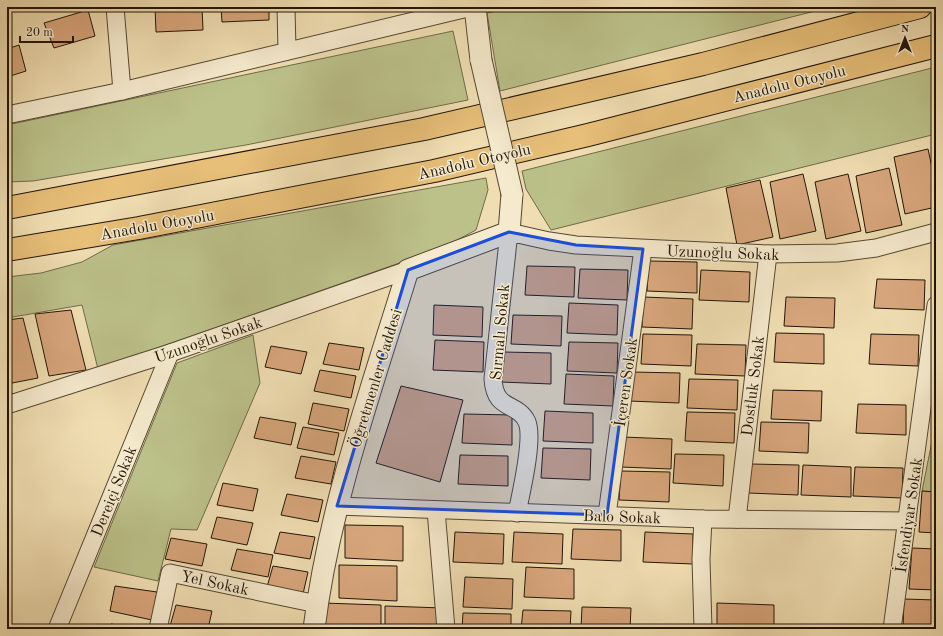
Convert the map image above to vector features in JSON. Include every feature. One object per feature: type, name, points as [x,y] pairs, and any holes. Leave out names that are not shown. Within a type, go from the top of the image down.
[{"type":"highway","points":[[7,208],[424,130],[674,71],[920,7]]},
{"type":"highway","name":"Anadolu Otoyolu","points":[[7,250],[139,228],[434,171],[588,135],[936,46]]},
{"type":"street","points":[[116,7],[122,92]]},
{"type":"street","points":[[286,7],[287,51]]},
{"type":"street","points":[[7,115],[122,92],[473,7],[481,60],[512,194],[509,232],[408,270]]},
{"type":"street","name":"Uzunoğlu Sokak","points":[[509,232],[537,239],[576,245],[768,254],[855,252],[936,232]]},
{"type":"street","name":"Sırmalı Sokak","points":[[509,232],[493,379],[495,395],[500,401],[523,416],[529,431],[517,512]]},
{"type":"street","name":"İçeren Sokak","points":[[607,515],[643,249]]},
{"type":"street","name":"Dostluk Sokak","points":[[737,519],[768,254]]},
{"type":"street","name":"Uzunoğlu Sokak","points":[[7,405],[170,353],[408,270]]},
{"type":"street","name":"Öğretmenler Caddesi","points":[[314,629],[317,604],[337,506],[408,270]]},
{"type":"street","name":"İsfendiyar Sokak","points":[[892,629],[936,305]]},
{"type":"street","name":"Dereiçi Sokak","points":[[57,629],[170,353]]},
{"type":"street","name":"Balo Sokak","points":[[337,506],[703,519],[907,521]]},
{"type":"street","points":[[436,510],[446,629]]},
{"type":"street","points":[[703,519],[701,558],[703,629]]},
{"type":"street","name":"Yel Sokak","points":[[158,629],[170,573],[317,604]]},
{"type":"highlighted area","points":[[509,232],[576,245],[643,249],[607,515],[337,506],[408,270]]},
{"type":"green space","points":[[516,7],[831,7],[500,91],[487,13]]},
{"type":"green space","points":[[453,31],[468,100],[246,145],[33,181],[7,182],[7,125]]},
{"type":"green space","points":[[936,67],[936,134],[551,230],[526,189],[522,171]]},
{"type":"green space","points":[[486,178],[488,190],[476,230],[442,248],[98,369],[82,305],[7,318],[7,277],[41,273],[82,262],[113,245]]},
{"type":"green space","points":[[253,335],[260,383],[197,530],[171,529],[158,581],[94,567],[177,363]]},
{"type":"green space","points":[[936,421],[936,492],[922,491]]},
{"type":"building","points":[[155,7],[202,7],[203,30],[156,32]]},
{"type":"building","points":[[221,7],[269,7],[269,20],[222,22]]},
{"type":"building","points":[[88,10],[95,36],[54,48],[44,23]]},
{"type":"building","points":[[19,45],[26,71],[7,77],[7,49]]},
{"type":"building","points":[[928,149],[936,186],[936,207],[905,214],[894,157]]},
{"type":"building","points":[[889,168],[902,225],[866,233],[856,176]]},
{"type":"building","points":[[803,174],[816,231],[780,239],[770,182]]},
{"type":"building","points":[[848,174],[861,231],[826,239],[815,182]]},
{"type":"building","points":[[760,180],[773,237],[737,245],[726,188]]},
{"type":"building","points":[[649,261],[697,262],[697,293],[647,291]]},
{"type":"building","points":[[527,266],[575,267],[574,297],[525,295]]},
{"type":"building","points":[[580,269],[628,270],[627,300],[578,298]]},
{"type":"building","points":[[701,270],[750,272],[749,302],[699,300]]},
{"type":"building","points":[[877,279],[925,280],[924,310],[874,308]]},
{"type":"building","points":[[644,297],[693,299],[692,329],[642,327]]},
{"type":"building","points":[[786,297],[835,298],[834,328],[784,326]]},
{"type":"building","points":[[569,303],[618,305],[617,335],[567,333]]},
{"type":"building","points":[[434,305],[483,307],[482,337],[433,335]]},
{"type":"building","points":[[71,310],[86,370],[49,376],[35,314]]},
{"type":"building","points":[[513,315],[562,316],[561,346],[511,344]]},
{"type":"building","points":[[23,318],[38,378],[7,384],[7,320]]},
{"type":"building","points":[[776,333],[824,334],[824,364],[774,362]]},
{"type":"building","points":[[643,334],[692,335],[691,366],[641,364]]},
{"type":"building","points":[[871,334],[919,335],[918,366],[869,364]]},
{"type":"building","points":[[435,340],[484,342],[483,372],[433,370]]},
{"type":"building","points":[[569,342],[618,343],[617,373],[567,371]]},
{"type":"building","points":[[329,343],[364,348],[359,370],[323,364]]},
{"type":"building","points":[[697,344],[746,345],[745,376],[695,374]]},
{"type":"building","points":[[271,346],[307,352],[301,374],[265,367]]},
{"type":"building","points":[[503,352],[551,353],[551,384],[501,382]]},
{"type":"building","points":[[320,370],[356,376],[351,398],[314,391]]},
{"type":"building","points":[[632,372],[680,373],[679,403],[629,401]]},
{"type":"building","points":[[566,374],[614,376],[613,406],[564,404]]},
{"type":"building","points":[[689,379],[738,380],[737,410],[687,408]]},
{"type":"building","points":[[401,386],[463,400],[440,482],[376,463]]},
{"type":"building","points":[[773,390],[822,391],[821,421],[771,419]]},
{"type":"building","points":[[313,403],[349,409],[344,431],[308,424]]},
{"type":"building","points":[[858,404],[906,405],[906,435],[856,433]]},
{"type":"building","points":[[545,411],[593,413],[593,443],[543,441]]},
{"type":"building","points":[[687,412],[735,413],[734,443],[685,441]]},
{"type":"building","points":[[464,414],[512,415],[512,445],[462,443]]},
{"type":"building","points":[[260,417],[296,423],[291,445],[254,438]]},
{"type":"building","points":[[761,422],[809,423],[808,453],[759,451]]},
{"type":"building","points":[[303,427],[339,433],[334,455],[297,448]]},
{"type":"building","points":[[623,437],[672,439],[671,469],[621,467]]},
{"type":"building","points":[[543,448],[591,449],[590,480],[541,478]]},
{"type":"building","points":[[675,454],[724,455],[723,486],[673,483]]},
{"type":"building","points":[[460,455],[508,456],[508,486],[458,484]]},
{"type":"building","points":[[301,456],[336,462],[331,484],[295,478]]},
{"type":"building","points":[[750,464],[799,465],[798,495],[748,493]]},
{"type":"building","points":[[803,465],[851,467],[851,497],[801,495]]},
{"type":"building","points":[[855,467],[903,468],[902,498],[853,496]]},
{"type":"building","points":[[621,471],[670,472],[669,502],[619,500]]},
{"type":"building","points":[[223,483],[258,489],[253,511],[217,505]]},
{"type":"building","points":[[922,491],[936,492],[936,533],[919,532]]},
{"type":"building","points":[[287,494],[323,500],[318,522],[281,515]]},
{"type":"building","points":[[217,517],[253,523],[247,545],[211,538]]},
{"type":"building","points":[[345,525],[403,526],[403,561],[345,558]]},
{"type":"building","points":[[573,529],[621,530],[621,561],[571,559]]},
{"type":"building","points":[[280,532],[315,537],[310,559],[274,553]]},
{"type":"building","points":[[455,532],[504,534],[503,564],[453,562]]},
{"type":"building","points":[[514,532],[563,534],[562,564],[512,562]]},
{"type":"building","points":[[645,532],[693,534],[693,564],[643,562]]},
{"type":"building","points":[[171,538],[207,544],[202,566],[165,559]]},
{"type":"building","points":[[912,548],[936,549],[936,590],[909,589]]},
{"type":"building","points":[[237,549],[273,555],[268,577],[231,570]]},
{"type":"building","points":[[339,565],[397,566],[397,601],[339,598]]},
{"type":"building","points":[[273,566],[308,572],[303,594],[267,587]]},
{"type":"building","points":[[526,567],[574,569],[574,599],[524,597]]},
{"type":"building","points":[[465,577],[513,579],[512,609],[463,607]]},
{"type":"building","points":[[115,586],[157,592],[152,620],[110,611]]},
{"type":"building","points":[[904,599],[936,600],[936,629],[903,629]]},
{"type":"building","points":[[323,603],[381,605],[381,629],[323,629]]},
{"type":"building","points":[[717,603],[774,605],[774,629],[717,629]]},
{"type":"building","points":[[176,605],[212,611],[208,629],[185,629],[170,626]]},
{"type":"building","points":[[385,606],[443,608],[443,629],[385,629]]},
{"type":"building","points":[[582,607],[631,608],[630,629],[581,629]]},
{"type":"building","points":[[523,610],[571,611],[570,629],[521,629]]},
{"type":"building","points":[[463,613],[511,614],[511,629],[462,629]]},
{"type":"building","points":[[111,624],[142,629],[110,629]]}]
